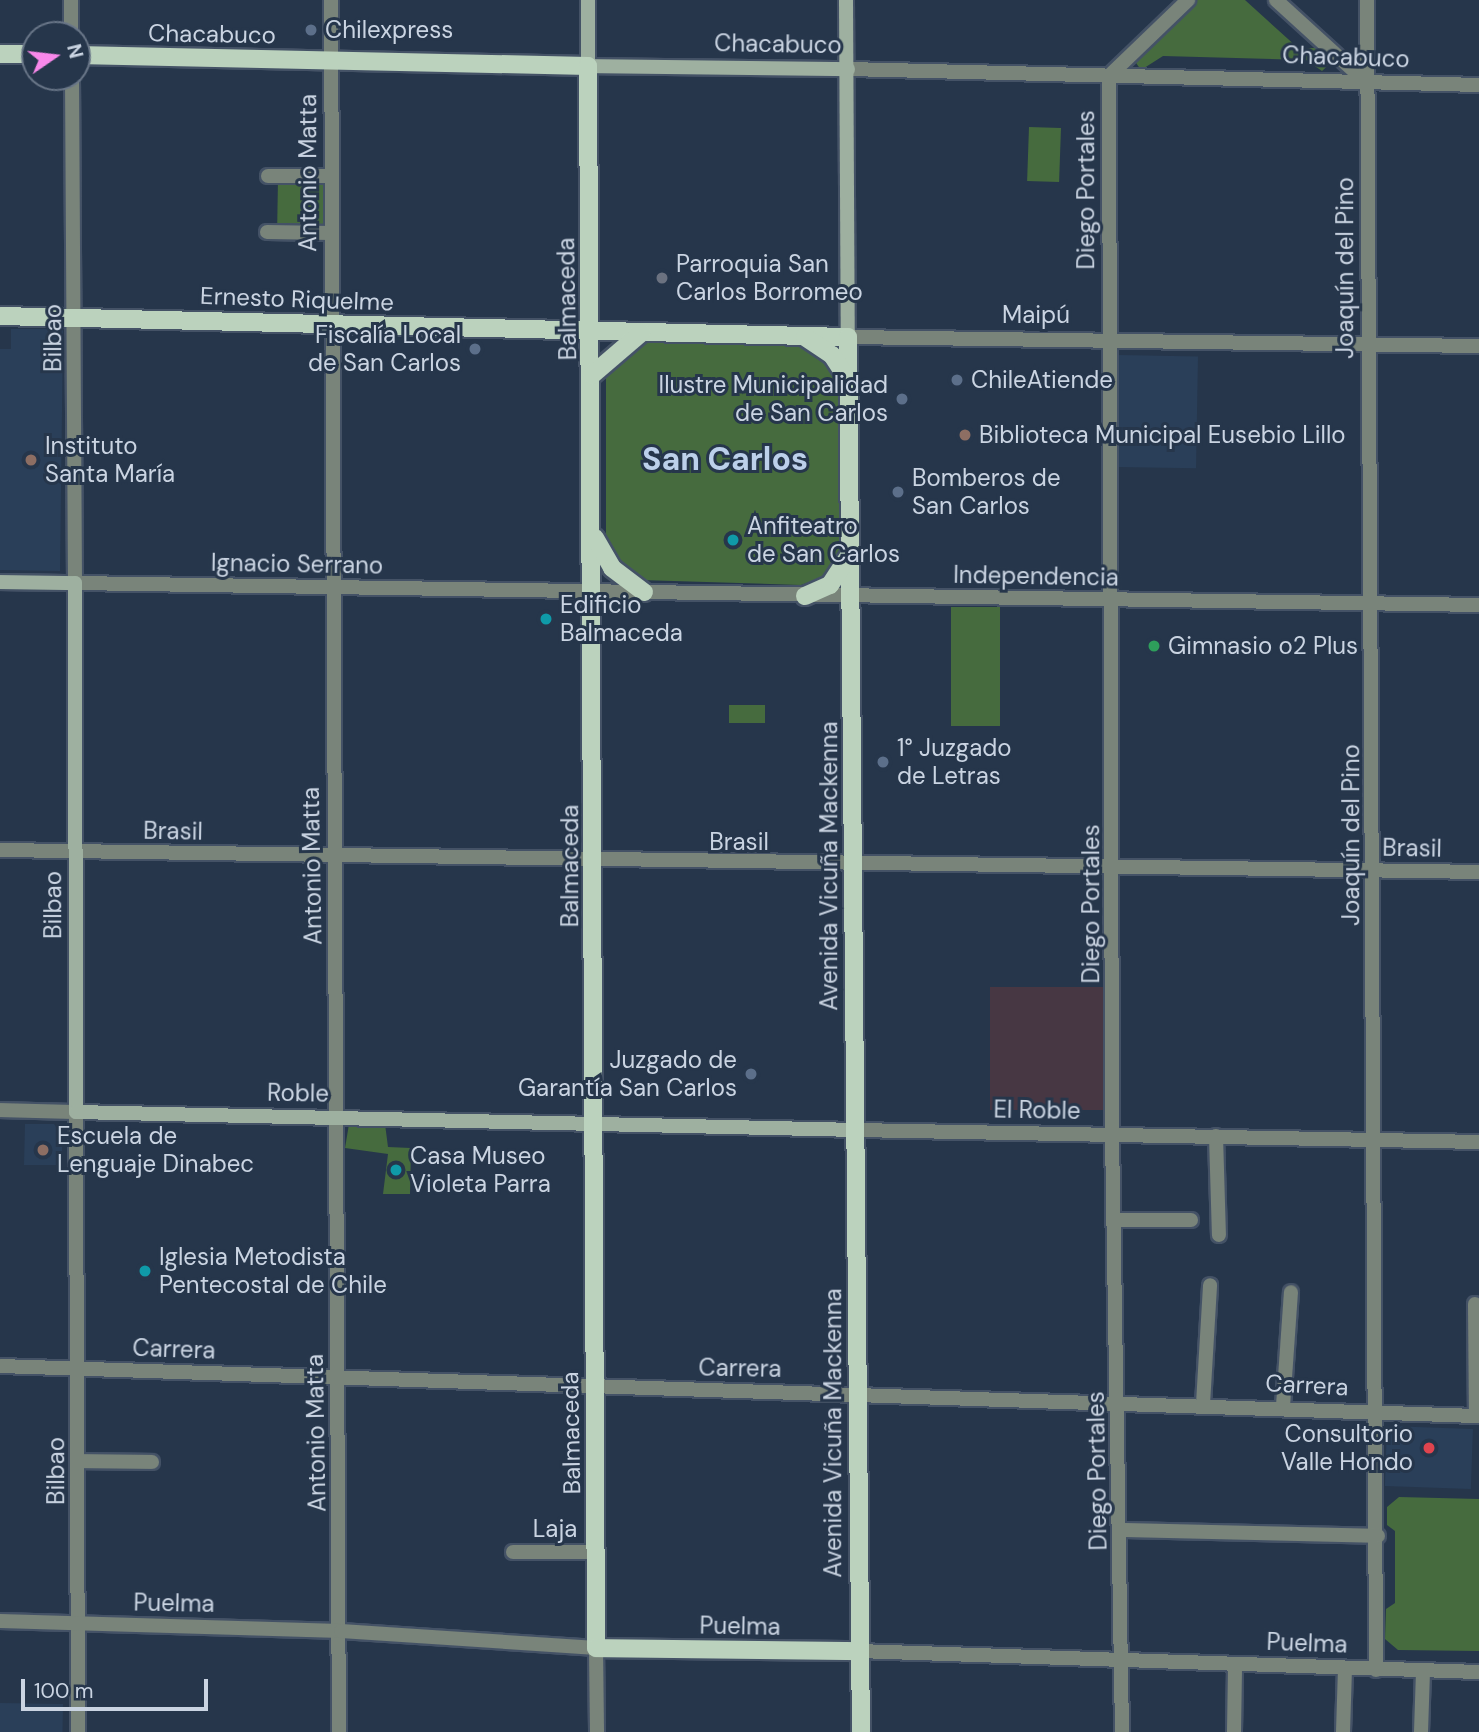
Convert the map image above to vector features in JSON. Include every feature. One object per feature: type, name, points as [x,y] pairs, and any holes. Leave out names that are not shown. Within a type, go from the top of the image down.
[{"type":"main road","name":"Balmaceda","points":[[588,0],[593,531],[596,1648]]},
{"type":"main road","name":"Avenida Vicuña Mackenna","points":[[846,0],[858,1651],[861,1732]]},
{"type":"main road","points":[[0,54],[21,54]]},
{"type":"main road","name":"Chacabuco","points":[[91,55],[848,69]]},
{"type":"main road","name":"Ernesto Riquelme","points":[[0,316],[592,332]]},
{"type":"main road","name":"Maipú","points":[[592,332],[848,337]]},
{"type":"main road","points":[[592,375],[641,333]]},
{"type":"main road","points":[[802,335],[832,355],[850,387]]},
{"type":"main road","points":[[593,531],[611,568],[644,592]]},
{"type":"main road","points":[[805,596],[836,579],[851,543]]},
{"type":"main road","name":"Ignacio Serrano","points":[[0,582],[75,583]]},
{"type":"main road","name":"Bilbao","points":[[75,583],[76,1112]]},
{"type":"main road","name":"Roble","points":[[76,1112],[594,1124]]},
{"type":"main road","name":"El Roble","points":[[594,1124],[856,1130]]},
{"type":"main road","name":"Puelma","points":[[596,1648],[858,1651]]},
{"type":"street","points":[[71,0],[71,21]]},
{"type":"street","name":"Antonio Matta","points":[[331,0],[330,587],[338,1117],[341,1631],[339,1732]]},
{"type":"street","points":[[1109,76],[1188,0]]},
{"type":"street","points":[[1276,0],[1366,82]]},
{"type":"street","name":"Joaquín del Pino","points":[[1367,0],[1378,1536],[1376,1670]]},
{"type":"street","name":"Chacabuco","points":[[848,69],[1479,85]]},
{"type":"street","name":"Diego Portales","points":[[1109,76],[1114,871],[1112,1133],[1116,1220],[1122,1732]]},
{"type":"street","name":"Bilbao","points":[[72,91],[76,318],[75,583]]},
{"type":"street","points":[[268,176],[331,176]]},
{"type":"street","points":[[267,232],[331,233]]},
{"type":"street","name":"Maipú","points":[[848,337],[1479,346]]},
{"type":"street","name":"Ignacio Serrano","points":[[75,583],[593,591]]},
{"type":"street","name":"Independencia","points":[[593,591],[1479,605]]},
{"type":"street","name":"Brasil","points":[[0,850],[1114,871],[1479,872]]},
{"type":"street","name":"Roble","points":[[0,1110],[76,1112]]},
{"type":"street","name":"Bilbao","points":[[76,1112],[78,1732]]},
{"type":"street","name":"El Roble","points":[[856,1130],[1479,1142]]},
{"type":"street","points":[[1216,1136],[1219,1235]]},
{"type":"street","points":[[1116,1220],[1191,1220]]},
{"type":"street","points":[[1203,1404],[1210,1285]]},
{"type":"street","points":[[1283,1406],[1291,1292]]},
{"type":"street","points":[[1475,1304],[1477,1416]]},
{"type":"street","name":"Carrera","points":[[0,1366],[595,1387],[1119,1400],[1477,1416]]},
{"type":"street","points":[[79,1461],[152,1462]]},
{"type":"street","points":[[1121,1530],[1378,1536]]},
{"type":"street","name":"Laja","points":[[513,1552],[597,1552]]},
{"type":"street","name":"Puelma","points":[[0,1621],[341,1631],[596,1648]]},
{"type":"street","name":"Balmaceda","points":[[596,1648],[597,1732]]},
{"type":"street","name":"Puelma","points":[[858,1651],[1479,1672]]},
{"type":"street","points":[[1234,1732],[1235,1665]]},
{"type":"street","points":[[1343,1732],[1345,1669]]},
{"type":"street","points":[[1421,1732],[1423,1671]]},
{"type":"shaded area","name":"Instituto Santa María","points":[[11,329],[63,329],[60,571],[0,570],[0,349],[11,349]]},
{"type":"shaded area","points":[[1119,355],[1198,356],[1196,468],[1117,467]]},
{"type":"shaded area","points":[[990,987],[1106,987],[1106,1110],[990,1110]]},
{"type":"shaded area","name":"Escuela de Lenguaje Dinabec","points":[[25,1124],[54,1124],[62,1135],[62,1165],[24,1165]]},
{"type":"shaded area","name":"Consultorio Valle Hondo","points":[[1387,1426],[1473,1429],[1471,1489],[1385,1486]]},
{"type":"shaded area","points":[[0,1703],[63,1704],[63,1732],[0,1732]]},
{"type":"green space","points":[[1197,0],[1245,0],[1298,48],[1321,48],[1334,60],[1322,71],[1306,60],[1163,56],[1141,70],[1134,60]]},
{"type":"green space","points":[[1029,127],[1061,128],[1059,182],[1027,181]]},
{"type":"green space","points":[[278,179],[326,180],[325,231],[277,230]]},
{"type":"green space","points":[[638,340],[808,343],[841,376],[842,556],[826,576],[801,585],[640,580],[622,569],[606,542],[606,367]]},
{"type":"green space","points":[[951,607],[1000,607],[1000,726],[951,726]]},
{"type":"green space","points":[[729,705],[765,705],[765,723],[729,723]]},
{"type":"green space","points":[[349,1124],[385,1124],[388,1147],[411,1148],[410,1194],[383,1194],[388,1154],[345,1148]]},
{"type":"green space","points":[[1399,1497],[1479,1499],[1479,1651],[1398,1650],[1385,1639],[1386,1609],[1395,1603],[1395,1531],[1387,1525],[1387,1507]]},
{"type":"place","name":"Chilexpress","points":[[311,30]]},
{"type":"place","name":"Parroquia San Carlos Borromeo","points":[[662,278]]},
{"type":"place","name":"Fiscalía Local de San Carlos","points":[[475,349]]},
{"type":"place","name":"ChileAtiende","points":[[957,380]]},
{"type":"place","name":"Ilustre Municipalidad de San Carlos","points":[[902,399]]},
{"type":"place","name":"Biblioteca Municipal Eusebio Lillo","points":[[965,435]]},
{"type":"place","name":"Instituto Santa María","points":[[31,460]]},
{"type":"place","name":"Bomberos de San Carlos","points":[[898,492]]},
{"type":"place","name":"Anfiteatro de San Carlos","points":[[733,540]]},
{"type":"place","name":"Edificio Balmaceda","points":[[546,619]]},
{"type":"place","name":"Gimnasio o2 Plus","points":[[1154,646]]},
{"type":"place","name":"1° Juzgado de Letras","points":[[883,762]]},
{"type":"place","name":"Juzgado de Garantía San Carlos","points":[[751,1074]]},
{"type":"place","name":"Escuela de Lenguaje Dinabec","points":[[43,1150]]},
{"type":"place","name":"Casa Museo Violeta Parra","points":[[396,1170]]},
{"type":"place","name":"Iglesia Metodista Pentecostal de Chile","points":[[145,1271]]},
{"type":"place","name":"Consultorio Valle Hondo","points":[[1429,1448]]},
{"type":"district","name":"San Carlos","points":[[725,459]]}]
